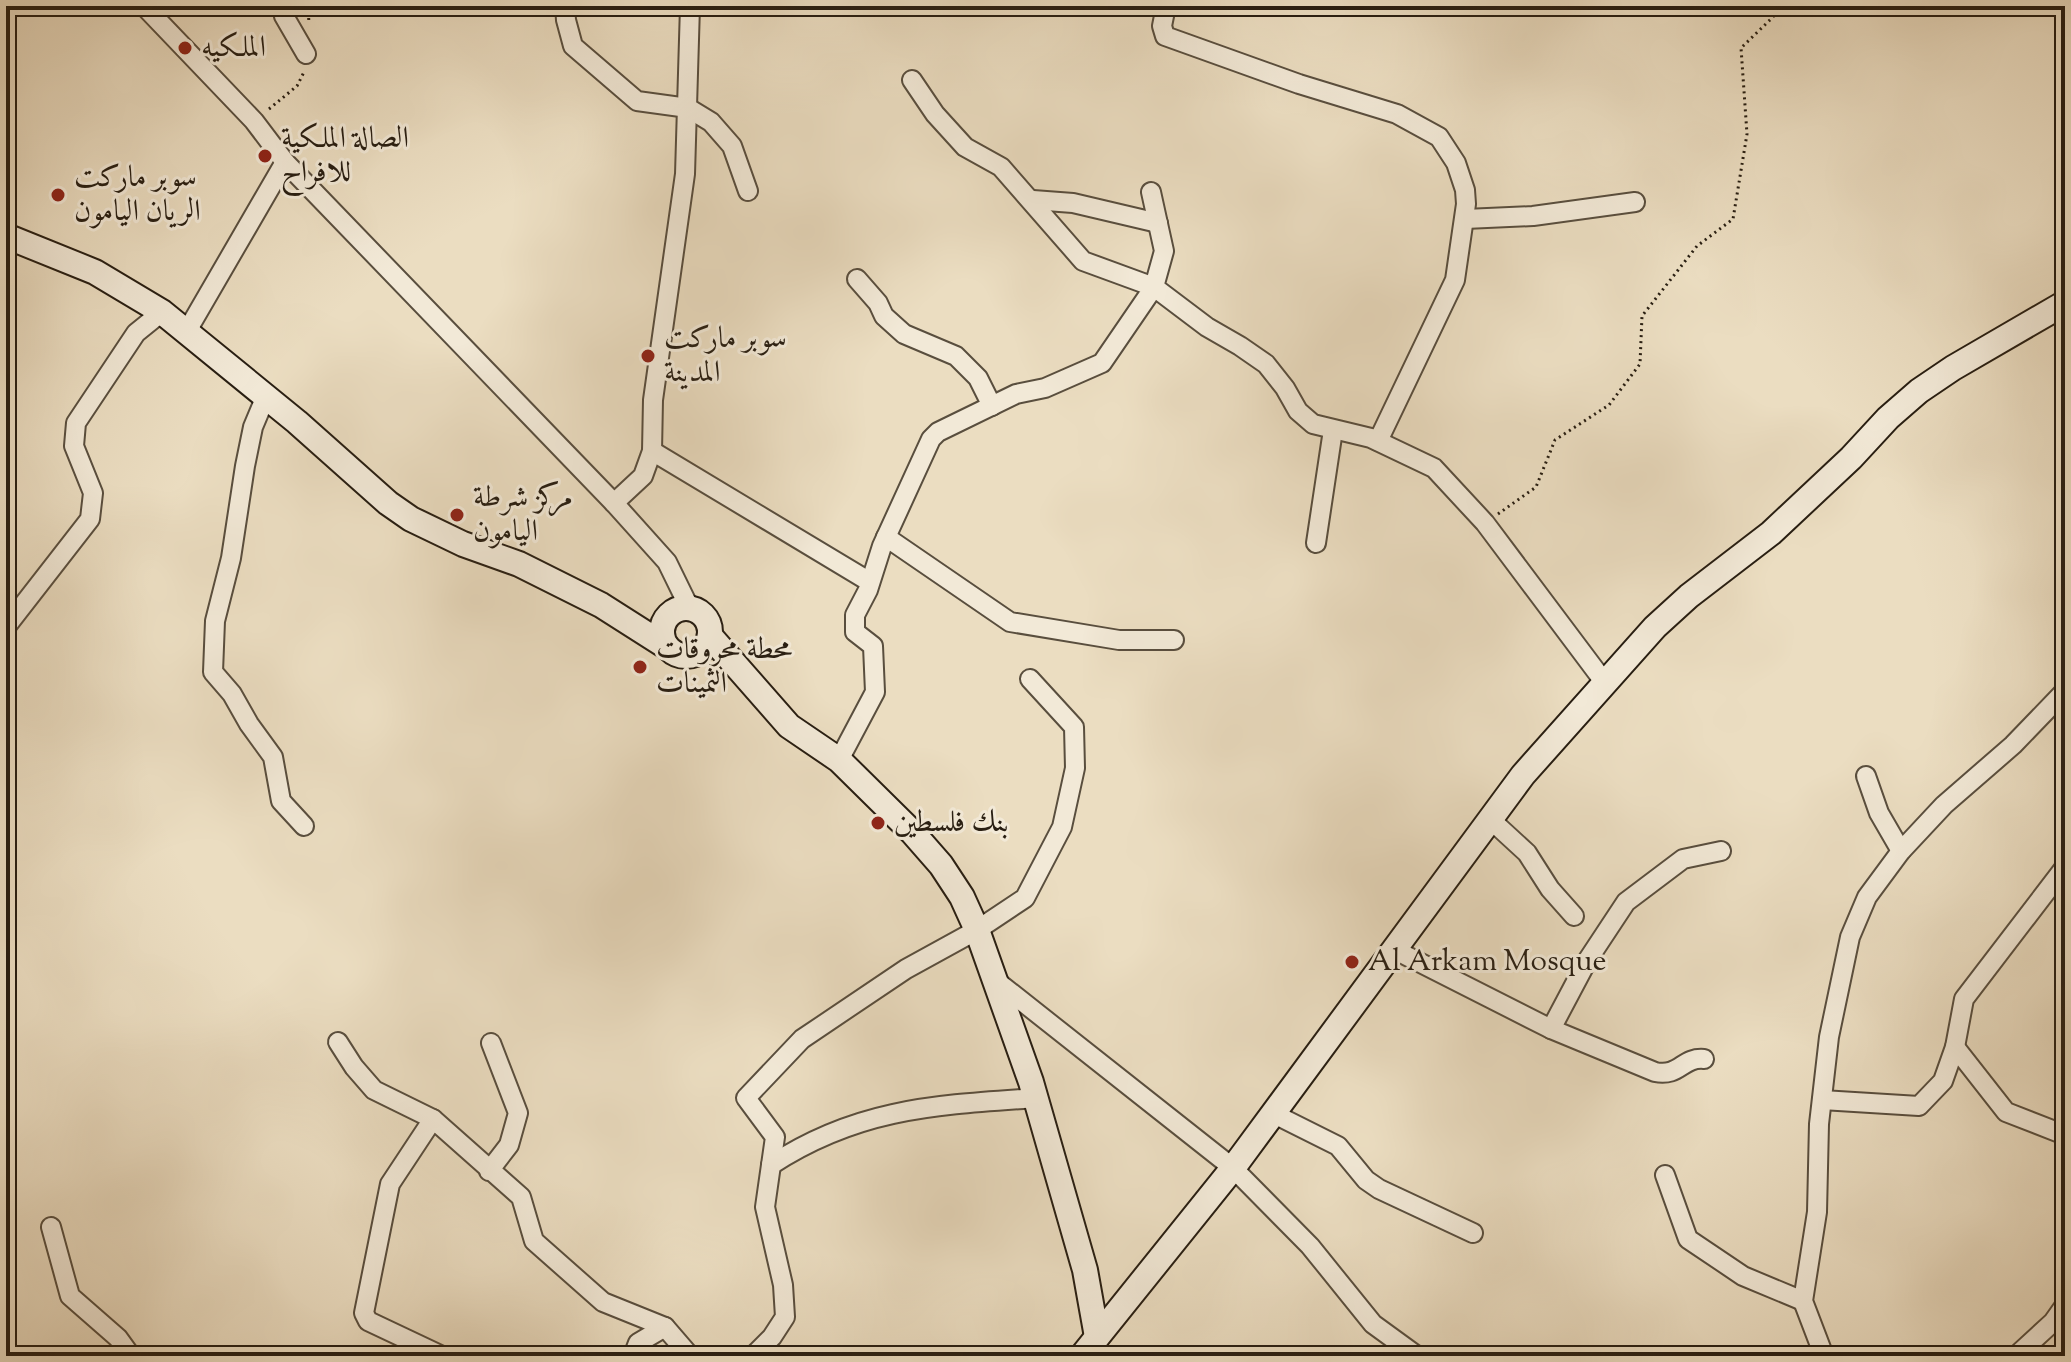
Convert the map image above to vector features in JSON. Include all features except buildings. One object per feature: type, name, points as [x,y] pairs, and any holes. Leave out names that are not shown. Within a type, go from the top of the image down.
[{"type":"street","points":[[6,236],[95,272],[162,312],[266,396],[373,491],[411,519],[463,544],[519,564],[601,605],[680,656],[696,655],[708,644],[708,621],[703,614],[689,607],[667,562],[614,503],[285,162],[254,121],[144,6]]},
{"type":"street","points":[[282,6],[306,54]]},
{"type":"street","points":[[565,6],[573,46],[637,101],[688,108],[711,122],[732,146],[748,191]]},
{"type":"street","points":[[614,503],[643,476],[652,451],[653,400],[685,174],[690,6]]},
{"type":"street","points":[[1166,6],[1162,26],[1165,36],[1299,84],[1397,114],[1439,137],[1449,151],[1465,190],[1465,219],[1455,280],[1378,441]]},
{"type":"street","points":[[912,80],[935,114],[965,147],[1001,167],[1033,200],[1083,261],[1154,287],[1207,327],[1253,354],[1276,375],[1305,418],[1313,424],[1378,441],[1434,468],[1485,523],[1605,683]]},
{"type":"street","points":[[187,331],[285,162]]},
{"type":"street","points":[[839,760],[875,692],[873,646],[855,632],[855,615],[886,537],[931,439],[938,432],[1016,394],[1045,388],[1102,363],[1154,287],[1164,251],[1151,192]]},
{"type":"street","points":[[1033,200],[1073,203],[1158,223]]},
{"type":"street","points":[[1465,219],[1533,216],[1635,202]]},
{"type":"street","points":[[857,279],[878,303],[884,316],[904,334],[956,356],[978,378],[992,406]]},
{"type":"street","points":[[1094,1350],[1274,1114],[1523,775],[1663,619],[1760,542],[1919,391],[2065,303]]},
{"type":"street","points":[[6,627],[90,519],[93,493],[74,446],[76,423],[136,333],[162,312]]},
{"type":"street","points":[[266,396],[253,427],[231,558],[215,621],[213,672],[232,694],[273,757],[281,801],[304,826]]},
{"type":"street","points":[[1316,543],[1333,430]]},
{"type":"street","points":[[652,451],[870,582]]},
{"type":"street","points":[[886,537],[1010,622],[1119,640],[1174,640]]},
{"type":"street","points":[[667,647],[662,631],[667,617],[673,611],[689,607]]},
{"type":"street","points":[[710,636],[789,726],[839,760],[889,808],[935,858],[957,889],[977,930],[1036,1098],[1085,1270],[1094,1350]]},
{"type":"street","points":[[753,1356],[772,1337],[785,1317],[783,1285],[765,1207],[775,1137],[746,1098],[802,1039],[906,969],[977,930],[1025,898],[1062,827],[1075,768],[1074,727],[1030,679]]},
{"type":"street","points":[[1824,1356],[1803,1301],[1817,1212],[1822,1100],[1829,1037],[1850,937],[1867,897],[1901,851],[1944,805],[2013,745],[2065,691]]},
{"type":"street","points":[[1866,776],[1879,813],[1901,851]]},
{"type":"street","points":[[1490,819],[1527,853],[1550,889],[1574,916]]},
{"type":"street","points":[[1551,1029],[1587,961],[1626,902],[1683,859],[1721,851]]},
{"type":"street","points":[[1822,1100],[1919,1106],[1943,1081],[1955,1047],[1964,999],[2065,867]]},
{"type":"street","points":[[1395,950],[1551,1029],[1657,1072],[1672,1072],[1692,1059],[1704,1059]]},
{"type":"street","points":[[995,980],[1233,1168],[1310,1246],[1373,1324],[1417,1356]]},
{"type":"street","points":[[338,1042],[374,1090],[433,1119],[521,1197],[534,1241],[603,1302],[665,1327],[690,1356]]},
{"type":"street","points":[[489,1171],[509,1145],[518,1113],[491,1043]]},
{"type":"street","points":[[1955,1047],[2006,1112],[2065,1135]]},
{"type":"street","points":[[771,1165],[831,1132],[880,1115],[932,1106],[1036,1098]]},
{"type":"street","points":[[1274,1114],[1338,1146],[1366,1180],[1379,1189],[1473,1233]]},
{"type":"street","points":[[433,1119],[390,1184],[364,1313],[368,1321],[442,1356]]},
{"type":"street","points":[[1665,1175],[1688,1239],[1743,1276],[1803,1301]]},
{"type":"street","points":[[51,1227],[70,1296],[118,1338],[131,1356]]},
{"type":"street","points":[[2016,1356],[2053,1322],[2065,1305]]},
{"type":"street","points":[[633,1356],[638,1343],[665,1327]]},
{"type":"street","points":[[496,1356],[503,1356]]},
{"type":"path","points":[[254,121],[297,86],[305,68],[308,6]]},
{"type":"path","points":[[1485,523],[1536,487],[1555,440],[1609,405],[1640,364],[1642,316],[1697,246],[1733,219],[1747,134],[1741,48],[1773,17],[1776,6]]},
{"type":"place","name":"الملكيه","points":[[185,48]]},
{"type":"place","name":"الصالة الملكية للافراح","points":[[265,156]]},
{"type":"place","name":"سوبر ماركت الريان اليامون","points":[[58,195]]},
{"type":"place","name":"سوبر ماركت المدينة","points":[[648,356]]},
{"type":"place","name":"مركز شرطة اليامون","points":[[457,515]]},
{"type":"place","name":"محطة محروقات الثمينات","points":[[640,667]]},
{"type":"place","name":"بنك فلسطين","points":[[878,823]]},
{"type":"place","name":"Al Arkam Mosque","points":[[1352,962]]}]
